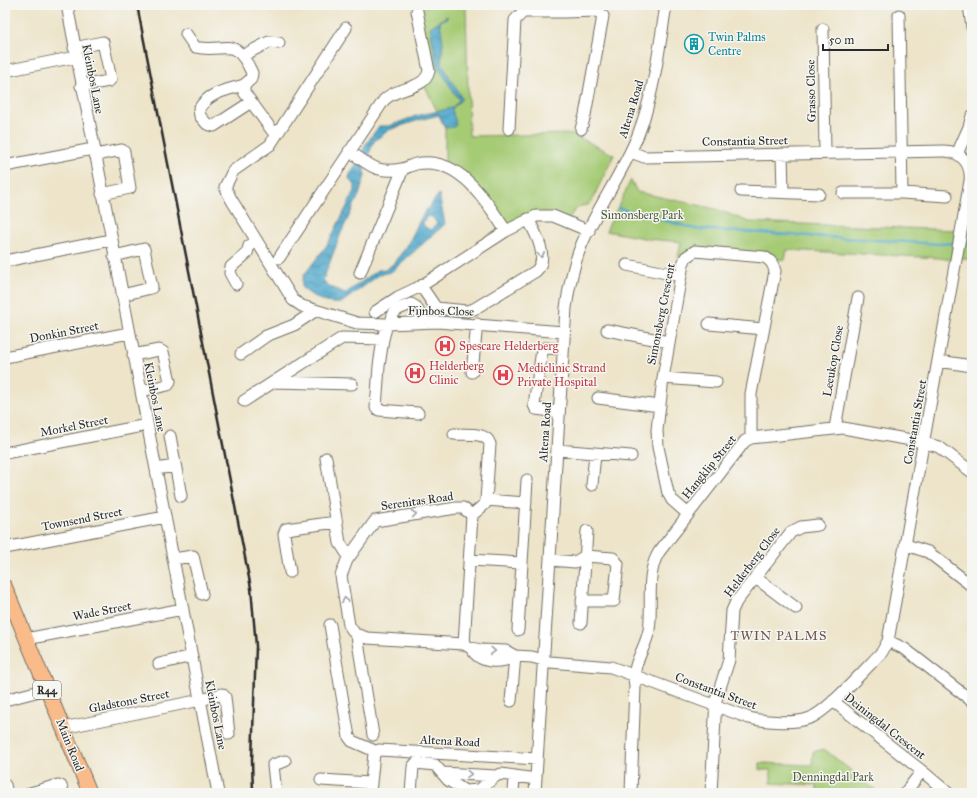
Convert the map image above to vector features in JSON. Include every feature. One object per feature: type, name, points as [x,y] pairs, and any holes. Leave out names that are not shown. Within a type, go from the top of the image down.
[{"type":"main road","name":"Main Road","points":[[5,587],[90,793]]},
{"type":"street","name":"Altena Road","points":[[535,793],[564,332],[571,276],[580,248],[631,152],[643,120],[651,94],[666,5]]},
{"type":"street","points":[[969,5],[972,27]]},
{"type":"street","name":"Kleinbos Lane","points":[[67,6],[81,86],[218,793]]},
{"type":"street","points":[[509,129],[515,20],[518,14],[523,12],[565,8],[598,10],[602,13],[585,115],[581,129]]},
{"type":"street","points":[[279,258],[386,97],[423,82],[428,76],[429,71],[417,11]]},
{"type":"street","points":[[898,15],[902,193]]},
{"type":"street","name":"Fijnbos Close","points":[[346,28],[267,148],[238,167],[226,184],[226,191],[295,302],[317,311],[357,323],[390,324],[424,322],[477,324],[564,332]]},
{"type":"street","name":"Grasso Close","points":[[823,29],[825,153]]},
{"type":"street","points":[[186,34],[195,47],[230,47],[238,51],[252,73],[251,79],[244,85],[221,90],[205,101],[199,109],[200,116],[207,124],[214,126],[251,102]]},
{"type":"street","points":[[5,71],[75,53],[102,42],[111,79],[109,81],[81,86]]},
{"type":"street","points":[[242,56],[270,42],[279,43]]},
{"type":"street","points":[[244,85],[244,92],[276,136]]},
{"type":"street","points":[[957,154],[969,127],[972,116]]},
{"type":"street","points":[[5,166],[94,152],[122,150],[124,152],[130,188],[102,194]]},
{"type":"street","points":[[350,151],[363,161],[383,171],[403,169],[416,164],[428,164],[445,168],[463,176],[491,209],[506,231]]},
{"type":"street","name":"Constantia Street","points":[[543,660],[604,665],[633,674],[758,720],[800,720],[817,714],[882,652],[888,641],[906,545],[971,176],[967,163],[957,154],[944,151],[644,157],[631,152]]},
{"type":"street","points":[[782,154],[783,192]]},
{"type":"street","points":[[360,273],[403,169]]},
{"type":"street","points":[[741,191],[819,194]]},
{"type":"street","points":[[843,193],[902,193],[947,196]]},
{"type":"street","points":[[375,312],[398,297],[421,286],[506,231],[528,219],[543,215],[553,216],[589,231]]},
{"type":"street","points":[[421,286],[436,308],[468,311],[474,309],[540,268],[542,259],[535,232],[528,219]]},
{"type":"street","points":[[5,261],[111,240]]},
{"type":"street","points":[[236,284],[230,273],[231,267],[247,253],[249,246],[257,241]]},
{"type":"street","points":[[114,256],[144,250],[152,287],[122,295]]},
{"type":"street","name":"Simonsberg Crescent","points":[[688,514],[672,500],[668,493],[658,447],[663,378],[684,260],[695,251],[702,250],[767,258],[772,263],[775,271],[751,394],[751,438]]},
{"type":"street","points":[[627,265],[681,276]]},
{"type":"street","name":"Leeukop Close","points":[[834,428],[858,298]]},
{"type":"street","points":[[418,413],[379,410],[376,408],[379,366],[384,339],[395,310],[411,304],[416,307],[424,322]]},
{"type":"street","points":[[242,354],[266,336],[294,325],[317,311]]},
{"type":"street","points":[[472,372],[477,324]]},
{"type":"street","points":[[710,324],[763,329]]},
{"type":"street","points":[[607,330],[669,342]]},
{"type":"street","name":"Donkin Street","points":[[5,357],[129,333]]},
{"type":"street","points":[[244,400],[275,382],[342,338],[384,339]]},
{"type":"street","points":[[559,412],[536,409],[534,405],[542,350],[545,348],[563,350]]},
{"type":"street","points":[[133,355],[159,350],[164,352],[170,381],[168,386],[140,391]]},
{"type":"street","points":[[939,360],[972,366]]},
{"type":"street","points":[[663,378],[716,382]]},
{"type":"street","points":[[275,382],[352,384]]},
{"type":"street","points":[[598,398],[660,406]]},
{"type":"street","name":"Morkel Street","points":[[5,453],[147,425]]},
{"type":"street","name":"Hangklip Street","points":[[633,674],[649,631],[653,563],[659,552],[745,441],[751,438],[834,428],[924,443],[942,448],[972,472]]},
{"type":"street","points":[[454,434],[483,435],[489,440],[490,444],[485,504],[472,515],[469,560],[467,646],[482,660],[505,661],[515,656],[543,660]]},
{"type":"street","points":[[170,436],[181,496]]},
{"type":"street","points":[[557,450],[631,456]]},
{"type":"street","points":[[592,485],[595,454]]},
{"type":"street","points":[[326,458],[341,546],[349,557]]},
{"type":"street","points":[[156,469],[175,466]]},
{"type":"street","points":[[518,630],[527,480]]},
{"type":"street","points":[[486,500],[526,503]]},
{"type":"street","name":"Serenitas Road","points":[[358,636],[349,625],[341,576],[344,564],[369,526],[375,520],[456,508],[463,508],[472,515]]},
{"type":"street","name":"Townsend Street","points":[[5,548],[165,517]]},
{"type":"street","points":[[290,572],[284,530],[288,528],[336,522]]},
{"type":"street","name":"Helderberg Close","points":[[715,705],[729,660],[732,611],[736,602],[791,532],[801,527],[818,525]]},
{"type":"street","points":[[581,623],[587,531]]},
{"type":"street","points":[[906,545],[928,552],[972,586]]},
{"type":"street","points":[[173,558],[193,556],[202,594]]},
{"type":"street","points":[[550,560],[578,562],[586,556],[613,558],[618,564],[614,601],[582,601]]},
{"type":"street","points":[[469,560],[522,563]]},
{"type":"street","points":[[756,578],[796,608]]},
{"type":"street","name":"Wade Street","points":[[26,639],[183,609]]},
{"type":"street","points":[[321,780],[370,788],[375,751],[352,741],[349,737],[330,625]]},
{"type":"street","points":[[373,735],[358,636],[467,646]]},
{"type":"street","points":[[888,641],[905,649],[972,701]]},
{"type":"street","points":[[159,664],[192,656]]},
{"type":"street","points":[[512,701],[515,656]]},
{"type":"street","points":[[631,793],[635,686],[633,674]]},
{"type":"street","points":[[5,700],[47,689]]},
{"type":"street","name":"Gladstone Street","points":[[63,728],[200,700],[220,694],[224,695],[229,734]]},
{"type":"street","name":"Deiningdal Crescent","points":[[832,701],[948,793]]},
{"type":"street","points":[[711,793],[715,705]]},
{"type":"street","name":"Altena Road","points":[[375,751],[537,759]]},
{"type":"street","points":[[276,793],[273,765],[285,762]]},
{"type":"street","points":[[422,793],[412,788],[413,767],[416,763],[434,764],[459,789],[468,792],[479,790],[496,776],[501,774],[536,779]]},
{"type":"street","name":"Deiningdal Crescent","points":[[905,793],[922,771]]},
{"type":"street","points":[[442,773],[496,776]]},
{"type":"street","points":[[513,793],[514,777]]},
{"type":"street","points":[[5,785],[7,793]]},
{"type":"street","points":[[30,793],[58,785],[61,786],[63,793]]},
{"type":"green space","points":[[416,5],[466,5],[469,136],[572,134],[614,155],[591,202],[586,206],[584,205],[576,209],[568,220],[553,215],[506,231],[491,209],[445,167],[445,128],[425,86],[429,71]]},
{"type":"green space","name":"Simonsberg Park","points":[[631,180],[637,192],[716,209],[749,222],[957,230],[951,260],[940,258],[787,250],[785,260],[772,258],[767,253],[678,257],[681,242],[649,239],[606,231]]},
{"type":"green space","points":[[965,239],[972,239],[972,260],[961,258]]},
{"type":"green space","name":"Denningdal Park","points":[[824,749],[879,793],[817,793],[817,785],[771,783],[771,770],[760,770],[760,763],[812,765],[813,752]]},
{"type":"water","points":[[447,16],[448,17],[440,22],[443,42],[441,62],[462,99],[452,109],[456,124],[454,127],[445,128],[439,115],[389,130],[374,141],[364,166],[365,176],[359,195],[341,233],[323,280],[328,286],[346,293],[378,270],[385,270],[393,264],[407,246],[422,216],[439,194],[445,224],[391,272],[379,275],[341,303],[325,302],[302,288],[302,281],[304,275],[327,245],[355,191],[355,185],[349,179],[350,174],[363,156],[364,147],[379,126],[389,126],[416,116],[452,108],[459,100],[437,65],[430,27]],"holes":[[[427,216],[433,217],[437,224],[430,230],[424,226],[423,223]]]},
{"type":"waterway","points":[[618,208],[696,229],[940,244],[953,243]]},
{"type":"waterway","points":[[966,244],[972,245]]},
{"type":"railway","points":[[137,5],[251,588],[256,646],[252,760],[253,793]]},
{"type":"place","name":"Twin Palms Centre","points":[[694,44]]},
{"type":"place","name":"Spescare Helderberg","points":[[445,346]]},
{"type":"place","name":"Helderberg Clinic","points":[[415,373]]},
{"type":"place","name":"Mediclinic Strand Private Hospital","points":[[503,375]]},
{"type":"district","name":"TWIN PALMS","points":[[779,636]]}]
